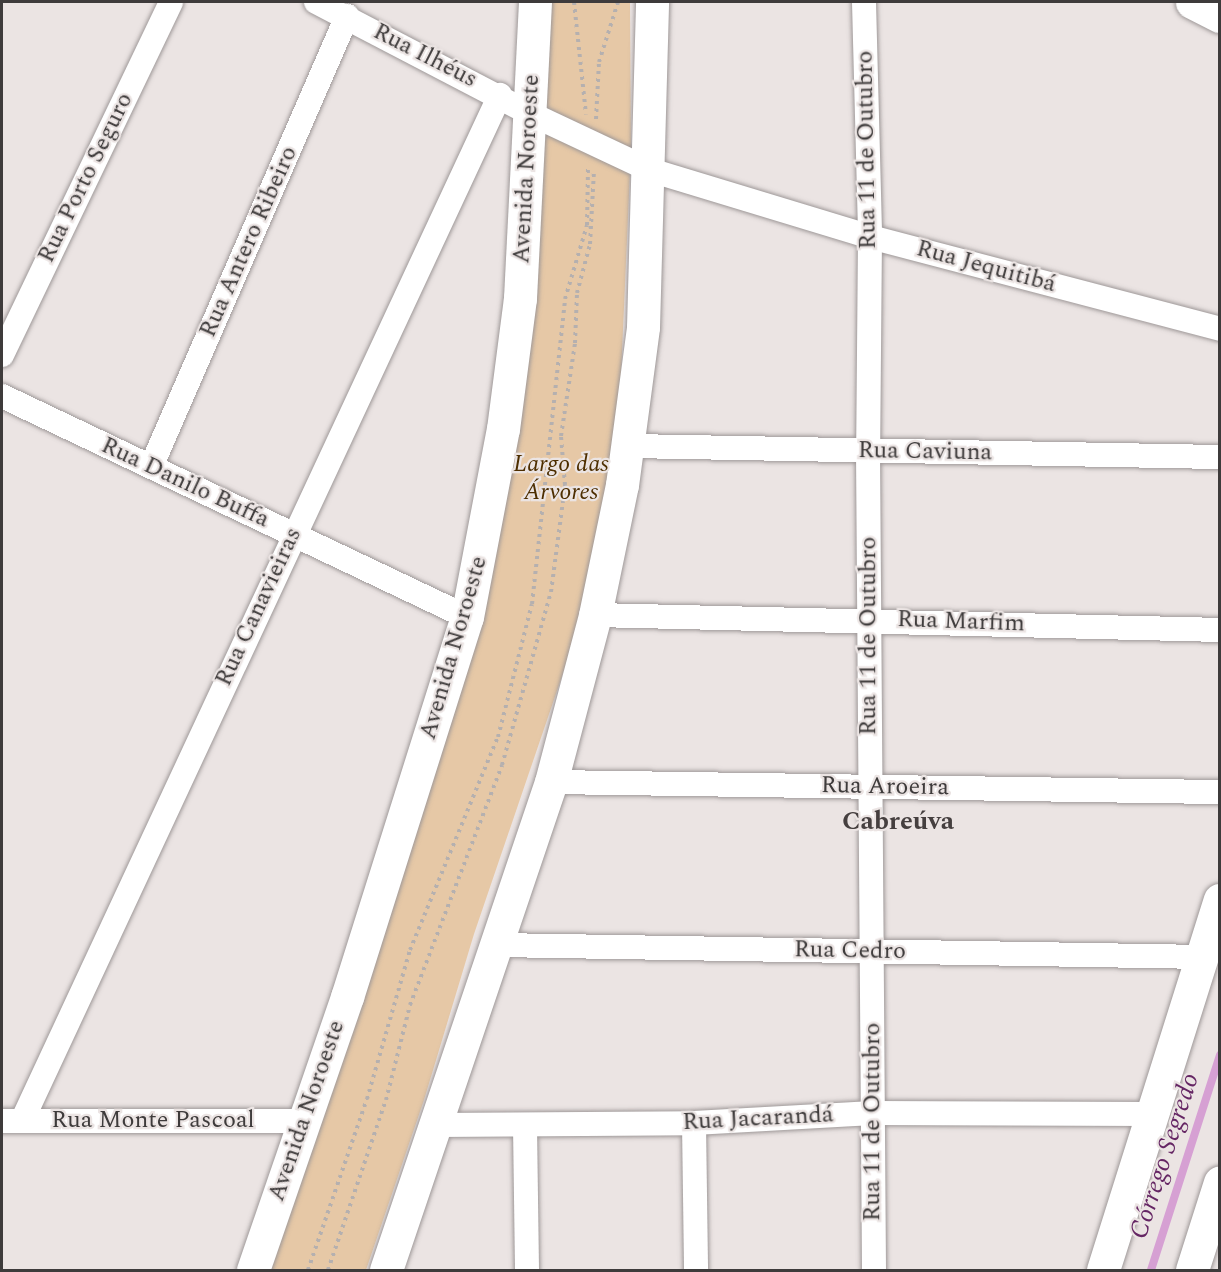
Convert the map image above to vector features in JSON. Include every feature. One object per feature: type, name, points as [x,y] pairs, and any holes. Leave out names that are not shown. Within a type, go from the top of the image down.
[{"type":"main road","name":"Avenida Noroeste","points":[[253,1270],[388,870],[467,617],[503,429],[520,298],[535,2]]},
{"type":"main road","points":[[386,1270],[437,1125],[551,782],[595,615],[630,446],[643,327],[650,170],[652,2]]},
{"type":"main road","points":[[1192,2],[1220,16]]},
{"type":"main road","points":[[1103,1270],[1220,900]]},
{"type":"main road","points":[[1192,1270],[1220,1182]]},
{"type":"street","name":"Rua Porto Seguro","points":[[2,354],[171,2]]},
{"type":"street","name":"Rua Ilhéus","points":[[316,2],[500,95],[531,114],[650,170]]},
{"type":"street","name":"Rua 11 de Outubro","points":[[864,2],[870,237],[868,451],[874,1270]]},
{"type":"street","name":"Rua Antero Ribeiro","points":[[151,467],[347,16]]},
{"type":"street","name":"Rua Canavieiras","points":[[12,1121],[500,95]]},
{"type":"street","name":"Rua Jequitibá","points":[[650,170],[870,237],[1220,329]]},
{"type":"street","name":"Rua Danilo Buffa","points":[[2,396],[467,617]]},
{"type":"street","name":"Rua Caviuna","points":[[630,446],[1220,457]]},
{"type":"street","name":"Rua Marfim","points":[[595,615],[869,619],[1220,630]]},
{"type":"street","name":"Rua Aroeira","points":[[551,782],[1220,792]]},
{"type":"street","name":"Rua Cedro","points":[[497,945],[1203,957]]},
{"type":"street","name":"Rua Jacarandá","points":[[437,1125],[694,1123],[873,1113],[1151,1114]]},
{"type":"street","name":"Rua Monte Pascoal","points":[[12,1121],[304,1121]]},
{"type":"street","points":[[694,1123],[696,1270]]},
{"type":"street","points":[[525,1126],[527,1270]]},
{"type":"path","points":[[596,128],[599,62],[618,2]]},
{"type":"path","points":[[328,1270],[386,1100],[410,1005],[501,765],[551,592],[565,485],[561,436],[575,343],[577,293],[591,244],[594,171]]},
{"type":"green space","name":"Largo das Árvores","points":[[544,2],[630,2],[631,150],[618,442],[588,600],[474,934],[424,1100],[366,1270],[266,1270],[479,623]]},
{"type":"waterway","name":"Córrego Segredo","points":[[1151,1270],[1220,1055]]},
{"type":"district","name":"Cabreúva","points":[[898,822]]}]
